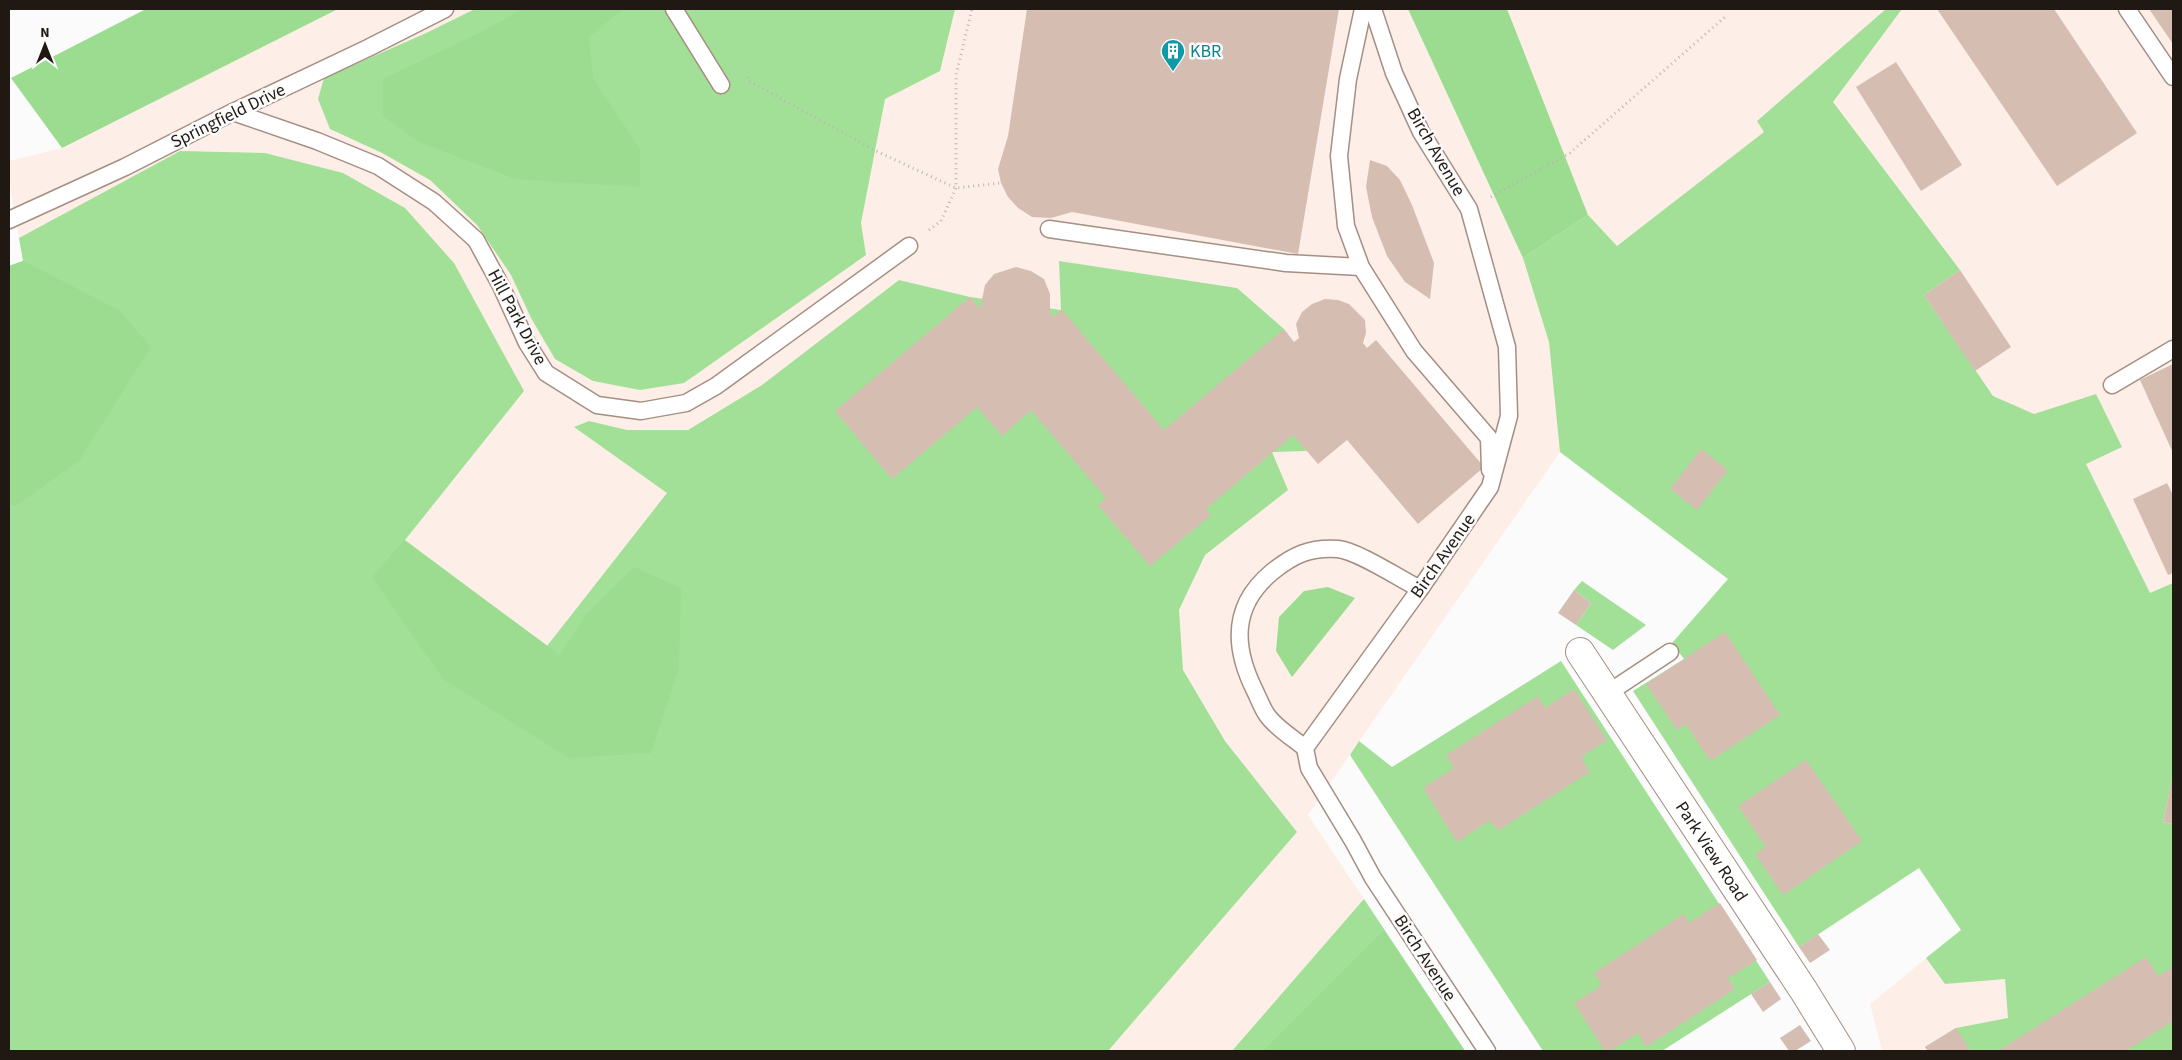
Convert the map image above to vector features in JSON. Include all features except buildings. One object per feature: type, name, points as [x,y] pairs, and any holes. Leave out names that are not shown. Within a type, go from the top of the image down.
[{"type":"street","name":"Park View Road","points":[[1580,652],[1799,982],[1841,1051]]},
{"type":"lane","name":"Springfield Drive","points":[[9,220],[125,167],[232,112],[368,48],[445,9]]},
{"type":"lane","points":[[674,9],[721,85]]},
{"type":"lane","points":[[1364,9],[1348,79],[1339,156],[1346,226],[1361,267],[1414,351],[1489,438],[1490,487]]},
{"type":"lane","name":"Birch Avenue","points":[[1373,9],[1394,72],[1421,132],[1469,209],[1507,347],[1509,416],[1490,487],[1420,589],[1305,748],[1309,768],[1373,878],[1487,1051]]},
{"type":"lane","points":[[2127,9],[2173,77]]},
{"type":"lane","name":"Hill Park Drive","points":[[232,112],[317,140],[378,166],[434,202],[476,240],[501,286],[527,343],[546,373],[597,405],[641,411],[686,403],[716,386],[909,246]]},
{"type":"lane","points":[[9,205],[34,207]]},
{"type":"lane","points":[[1049,230],[1286,263],[1361,267]]},
{"type":"lane","points":[[2112,385],[2173,349]]},
{"type":"lane","points":[[1305,748],[1268,716],[1251,683],[1244,663],[1238,632],[1244,608],[1260,582],[1285,562],[1309,550],[1340,549],[1355,554],[1420,589]]},
{"type":"lane","points":[[1608,693],[1670,652]]},
{"type":"path","points":[[909,246],[941,221],[956,188],[956,75],[972,9]]},
{"type":"path","points":[[1469,209],[1570,153],[1725,17]]},
{"type":"path","points":[[749,81],[878,152],[956,188],[1000,182]]},
{"type":"shaded area","points":[[338,9],[2173,9],[2173,1051],[1882,1051],[1870,1004],[1961,930],[1728,579],[1560,452],[1308,815],[1465,1051],[295,1051],[23,261],[9,181],[9,161],[62,148]]},
{"type":"green space","points":[[146,9],[338,9],[62,148],[11,78]]},
{"type":"green space","points":[[475,9],[955,9],[940,71],[885,99],[861,223],[866,255],[684,383],[640,390],[593,381],[555,359],[531,318],[511,275],[477,225],[430,180],[382,153],[330,129],[318,99],[324,78],[424,34]]},
{"type":"green space","points":[[523,9],[623,9],[589,37],[593,78],[640,149],[640,187],[515,179],[419,142],[383,116],[383,79],[483,31]]},
{"type":"green space","points":[[1408,9],[1507,9],[1588,215],[1523,258]]},
{"type":"green space","points":[[1886,9],[1902,9],[1833,102],[1960,270],[1924,295],[1993,396],[2034,414],[2096,394],[2122,447],[2086,464],[2150,593],[2173,583],[2173,775],[2163,822],[2173,824],[2173,1051],[1928,1051],[1925,1047],[1956,1028],[2008,1018],[2005,979],[1945,984],[1926,958],[1961,930],[1919,868],[1799,947],[1633,691],[1684,659],[1672,643],[1728,579],[1560,452],[1549,342],[1523,258],[1588,215],[1617,246],[1764,132],[1757,121]]},
{"type":"green space","points":[[180,151],[265,153],[343,173],[405,208],[454,263],[524,391],[405,540],[547,646],[667,493],[574,427],[589,421],[627,430],[688,430],[762,385],[899,280],[970,297],[1061,310],[1059,261],[1237,288],[1284,329],[1293,434],[1307,451],[1272,452],[1288,490],[1205,555],[1179,610],[1183,670],[1225,741],[1297,832],[1108,1051],[9,1051],[9,266],[23,261],[19,238]]},
{"type":"green space","points":[[23,261],[119,310],[151,347],[79,461],[15,506],[9,504],[9,266]]},
{"type":"green space","points":[[404,540],[560,655],[586,614],[634,567],[681,588],[679,668],[651,753],[569,758],[443,679],[372,577]]},
{"type":"green space","points":[[1582,581],[1646,625],[1613,650],[1576,625],[1591,603],[1574,590]]},
{"type":"green space","points":[[1328,587],[1355,598],[1292,677],[1276,651],[1279,617],[1304,591]]},
{"type":"green space","points":[[1561,661],[1770,982],[1662,1051],[1543,1051],[1350,755],[1359,741],[1392,767]]},
{"type":"green space","points":[[1364,899],[1465,1051],[1232,1051]]},
{"type":"green space","points":[[1384,930],[1465,1051],[1263,1051]]},
{"type":"place","name":"KBR","points":[[1173,72]]}]
